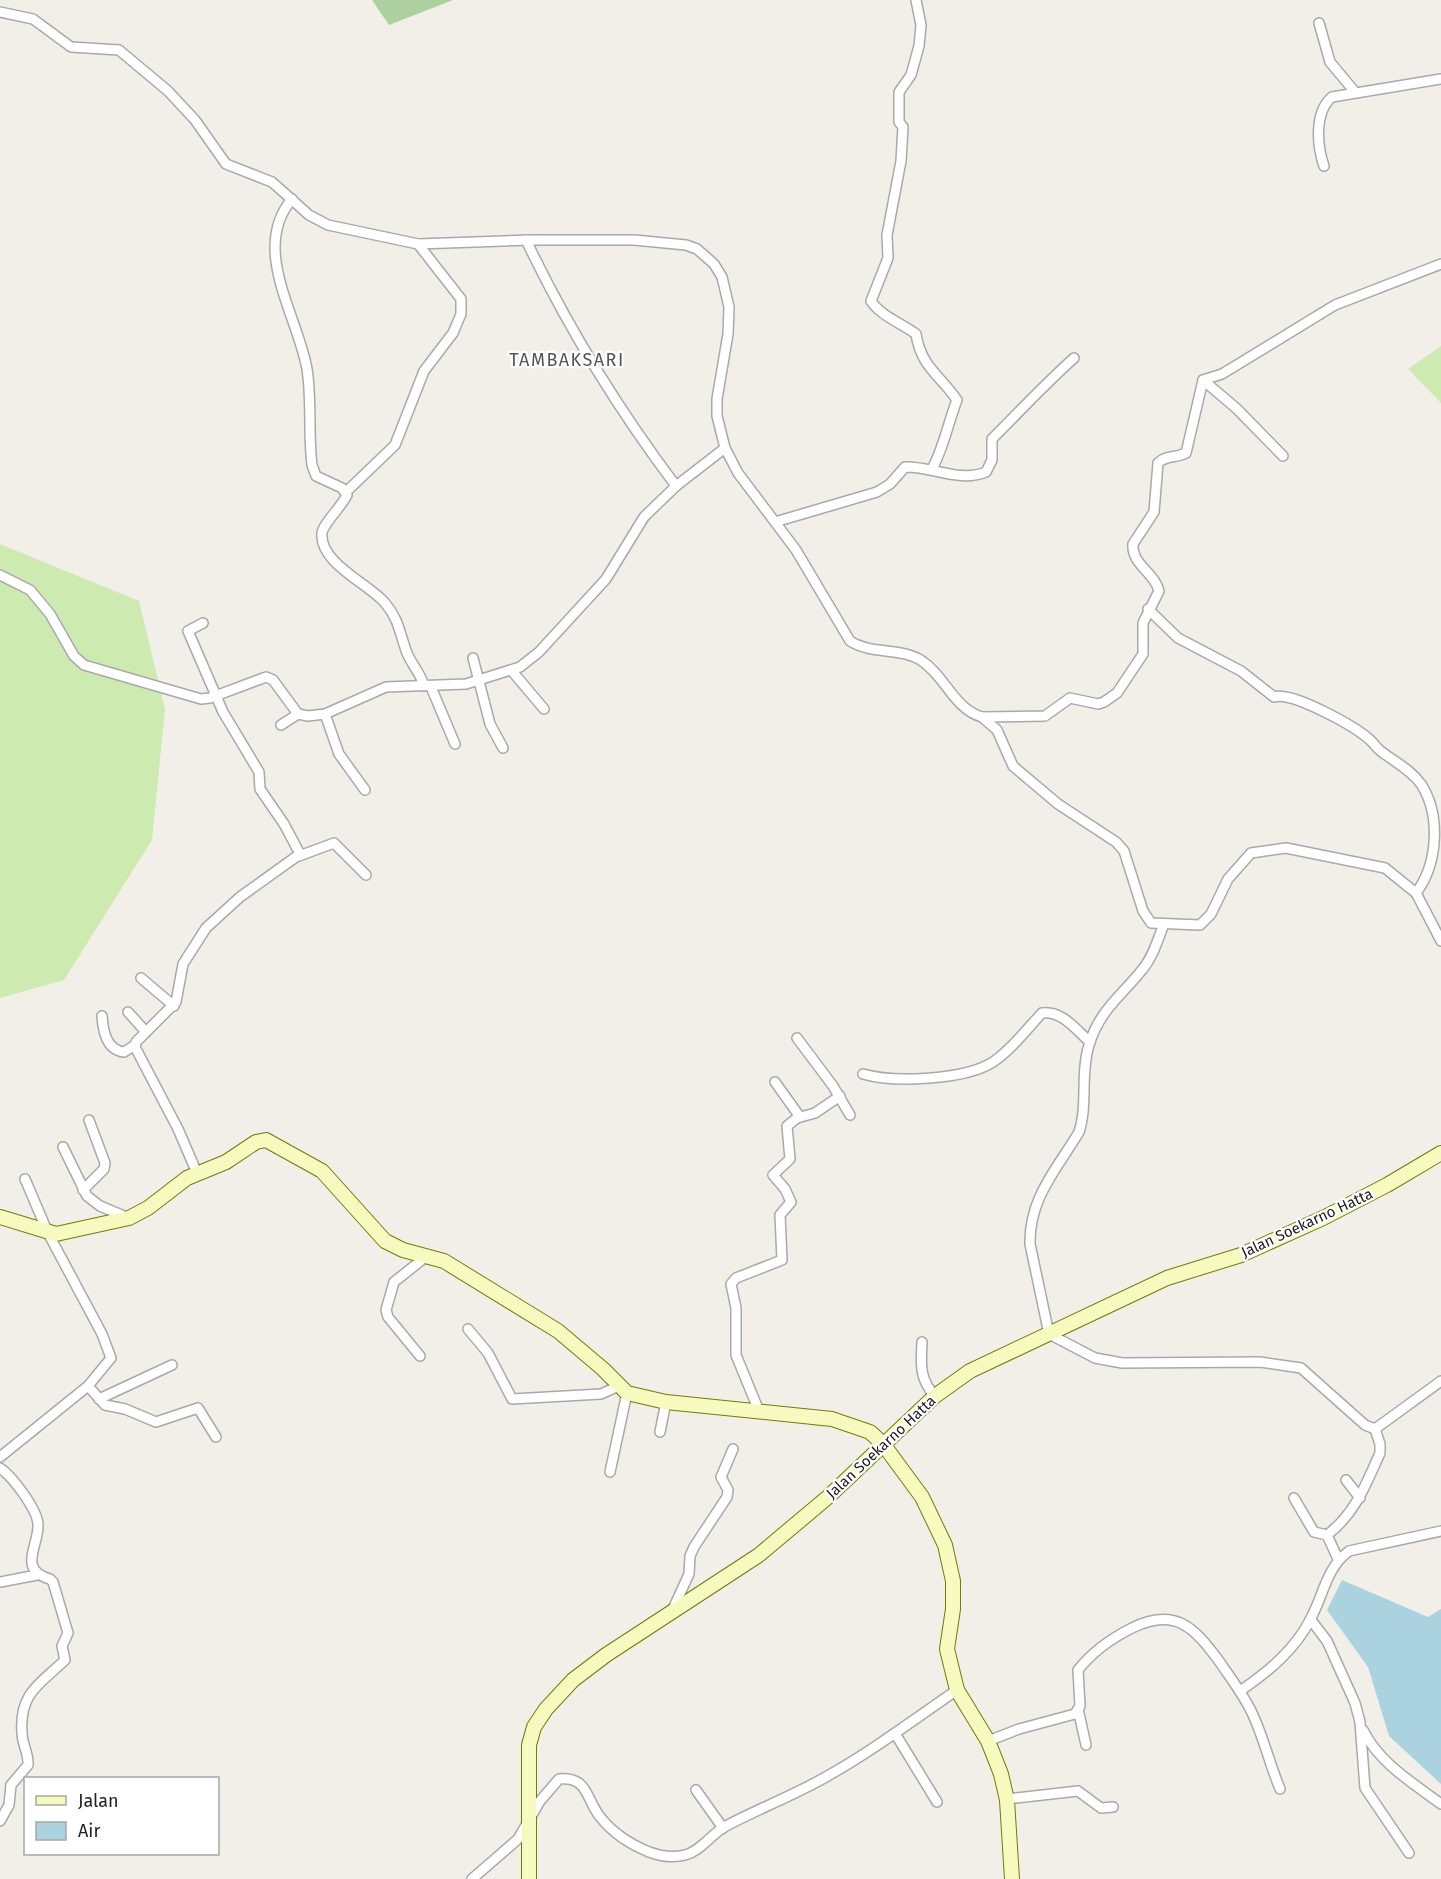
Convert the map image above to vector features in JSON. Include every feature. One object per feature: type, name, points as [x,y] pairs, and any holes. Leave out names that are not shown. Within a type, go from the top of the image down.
[{"type":"street","points":[[916,0],[921,25],[919,46],[911,75],[899,92],[901,107],[899,122],[903,127],[901,161],[887,235],[888,258],[871,301],[879,312],[896,319],[916,334],[919,352],[931,371],[957,400],[947,425],[943,448],[932,469]]},
{"type":"street","points":[[0,12],[33,19],[71,47],[119,50],[175,98],[195,120],[226,164],[272,182],[309,215],[328,225],[418,244],[526,240],[634,240],[686,245],[697,249],[714,264],[722,277],[729,307],[728,334],[717,399],[717,416],[725,448],[738,473],[810,573],[850,641],[876,650],[913,656],[922,661],[962,706],[982,717],[997,730],[1013,766],[1058,804],[1116,842],[1124,851],[1145,917],[1151,923],[1200,925],[1211,914],[1228,879],[1251,853],[1286,848],[1385,868],[1416,893],[1441,941]]},
{"type":"street","points":[[1319,23],[1330,62],[1355,92]]},
{"type":"street","points":[[1324,166],[1318,142],[1325,104],[1337,94],[1441,79]]},
{"type":"street","points":[[292,199],[281,213],[276,237],[277,254],[282,290],[307,366],[312,465],[316,476],[346,492]]},
{"type":"street","points":[[526,240],[548,285],[589,357],[646,447],[676,486]]},
{"type":"street","points":[[418,244],[461,299],[462,314],[453,333],[424,371],[395,445],[346,492],[345,498],[323,530],[325,545],[346,573],[365,584],[390,609],[401,630],[408,655],[428,687],[455,744]]},
{"type":"street","points":[[1203,380],[1222,374],[1335,305],[1441,264]]},
{"type":"street","points":[[775,522],[877,492],[890,484],[905,466],[932,469],[949,475],[986,472],[992,460],[992,439],[1031,397],[1074,358]]},
{"type":"street","points":[[1203,380],[1238,409],[1283,456]]},
{"type":"street","points":[[982,717],[1045,716],[1070,698],[1086,703],[1104,702],[1117,693],[1141,660],[1143,623],[1159,591],[1158,585],[1135,557],[1133,544],[1154,512],[1158,463],[1164,458],[1179,457],[1186,453],[1203,380]]},
{"type":"street","points":[[0,575],[30,590],[50,614],[74,656],[84,665],[196,698],[216,696],[266,677],[273,681],[298,714],[308,717],[325,714],[386,687],[428,687],[481,681],[512,671],[539,652],[606,579],[644,517],[676,486],[725,448]]},
{"type":"street","points":[[1148,609],[1178,638],[1241,671],[1265,692],[1275,697],[1282,694],[1312,705],[1369,739],[1381,752],[1420,784],[1432,808],[1433,839],[1431,865],[1425,881],[1416,893]]},
{"type":"street","points":[[202,623],[188,631],[230,726],[259,772],[259,787],[284,824],[298,849],[299,856]]},
{"type":"street","points":[[472,658],[481,681],[490,724],[503,748]]},
{"type":"street","points":[[512,671],[544,709]]},
{"type":"street","points":[[281,725],[298,714]]},
{"type":"street","points":[[325,714],[339,754],[365,790]]},
{"type":"street","points":[[102,1016],[103,1031],[112,1047],[124,1052],[135,1045],[174,1006],[183,964],[206,928],[240,897],[299,856],[334,843],[366,875]]},
{"type":"street","points":[[1164,924],[1148,960],[1112,1001],[1090,1042],[1082,1084],[1084,1119],[1079,1132],[1043,1186],[1035,1203],[1030,1229],[1030,1244],[1049,1334],[1095,1358],[1122,1363],[1260,1362],[1301,1368],[1365,1425],[1375,1429],[1380,1444],[1380,1453],[1355,1507],[1327,1535]]},
{"type":"street","points":[[141,978],[174,1006]]},
{"type":"street","points":[[863,1074],[877,1078],[908,1080],[981,1068],[998,1058],[1042,1013],[1049,1011],[1064,1019],[1090,1042]]},
{"type":"street","points":[[129,1012],[146,1032]]},
{"type":"street","points":[[797,1038],[840,1096],[850,1115]]},
{"type":"street","points":[[135,1045],[178,1129],[197,1173]]},
{"type":"street","points":[[775,1082],[800,1117]]},
{"type":"street","points":[[759,1411],[736,1355],[736,1308],[731,1284],[736,1278],[782,1260],[780,1215],[791,1202],[785,1189],[773,1175],[790,1159],[788,1123],[815,1113],[840,1096]]},
{"type":"street","points":[[83,1190],[104,1169],[105,1163],[89,1120]]},
{"type":"street","points":[[0,1217],[48,1233],[64,1234],[129,1218],[148,1208],[197,1173],[226,1162],[256,1142],[271,1142],[322,1171],[386,1241],[403,1250],[444,1261],[558,1331],[603,1369],[623,1390]]},
{"type":"street","points":[[63,1147],[83,1190],[94,1202],[129,1218]]},
{"type":"street","name":"Jalan Soekarno Hatta","points":[[529,1879],[529,1745],[534,1727],[546,1709],[573,1680],[606,1654],[759,1555],[828,1497],[935,1396],[983,1364],[1167,1278],[1241,1255],[1323,1218],[1387,1185],[1441,1153]]},
{"type":"street","points":[[0,1458],[88,1386],[109,1364],[110,1351],[48,1233],[25,1179]]},
{"type":"street","points":[[420,1356],[388,1317],[386,1310],[394,1282],[428,1255]]},
{"type":"street","points":[[468,1329],[488,1353],[512,1399],[601,1394],[623,1390],[666,1402],[759,1411],[846,1423],[870,1432],[883,1444],[922,1497],[945,1545],[953,1581],[953,1609],[947,1649],[957,1690],[988,1741],[1001,1774],[1007,1799],[1012,1879]]},
{"type":"street","points":[[922,1342],[920,1367],[923,1378],[935,1396]]},
{"type":"street","points":[[99,1399],[172,1365]]},
{"type":"street","points":[[1375,1429],[1441,1381]]},
{"type":"street","points":[[88,1386],[109,1407],[125,1409],[156,1422],[198,1408],[216,1437]]},
{"type":"street","points":[[610,1472],[623,1390]]},
{"type":"street","points":[[660,1432],[666,1402]]},
{"type":"street","points":[[672,1612],[689,1574],[690,1556],[694,1547],[728,1497],[728,1490],[721,1477],[733,1449]]},
{"type":"street","points":[[0,1468],[17,1484],[37,1520],[38,1529],[33,1545],[37,1575]]},
{"type":"street","points":[[1346,1480],[1360,1498]]},
{"type":"street","points":[[1294,1498],[1314,1532],[1327,1535]]},
{"type":"street","points":[[1240,1691],[1263,1676],[1289,1651],[1311,1620],[1330,1570],[1338,1559],[1349,1551],[1441,1531]]},
{"type":"street","points":[[1327,1535],[1338,1559]]},
{"type":"street","points":[[0,1582],[37,1575],[50,1579],[53,1582],[68,1633],[62,1646],[66,1657],[28,1694],[24,1704],[22,1735],[28,1765],[11,1785],[9,1804],[0,1821]]},
{"type":"street","points":[[1086,1745],[1078,1709],[1080,1692],[1078,1670],[1109,1639],[1154,1620],[1174,1620],[1192,1628],[1240,1691],[1254,1716],[1280,1789]]},
{"type":"street","points":[[1311,1620],[1327,1641],[1355,1703],[1368,1741],[1390,1765],[1441,1804]]},
{"type":"street","points":[[472,1879],[518,1839],[553,1784],[559,1779],[576,1780],[588,1792],[595,1810],[607,1824],[640,1848],[656,1855],[688,1854],[723,1828],[790,1796],[896,1735],[930,1707],[957,1690]]},
{"type":"street","points":[[988,1741],[1019,1729],[1067,1717],[1075,1714],[1078,1709]]},
{"type":"street","points":[[1360,1722],[1365,1788],[1409,1853]]},
{"type":"street","points":[[896,1735],[937,1802]]},
{"type":"street","points":[[696,1790],[723,1828]]},
{"type":"street","points":[[1007,1799],[1078,1791],[1101,1808],[1113,1807]]},
{"type":"green space","points":[[372,0],[453,0],[389,25]]},
{"type":"green space","points":[[1441,346],[1441,403],[1408,369]]},
{"type":"green space","points":[[0,544],[139,601],[165,709],[152,840],[64,980],[0,998]]},
{"type":"water","points":[[1342,1580],[1428,1617],[1441,1609],[1441,1784],[1389,1736],[1368,1667],[1327,1610]]},
{"type":"district","name":"TAMBAKSARI","points":[[567,360]]}]
